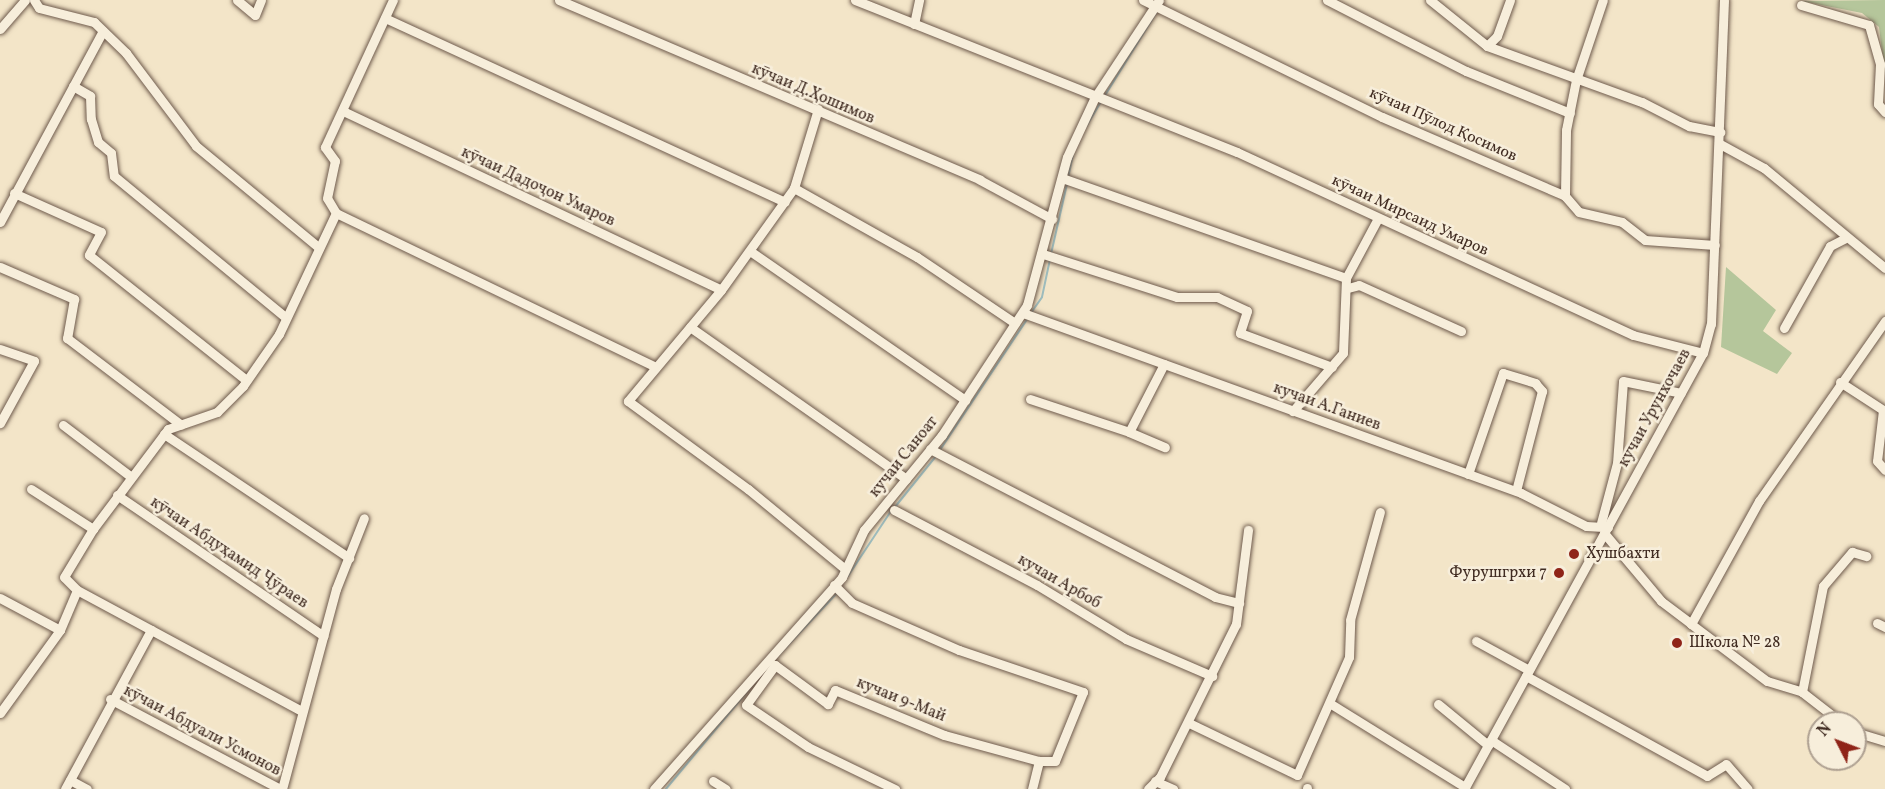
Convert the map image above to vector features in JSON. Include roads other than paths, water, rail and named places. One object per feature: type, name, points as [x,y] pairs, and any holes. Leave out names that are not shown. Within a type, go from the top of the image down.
[{"type":"street","points":[[0,29],[25,0]]},
{"type":"street","points":[[34,0],[39,8],[94,22],[126,53],[196,146],[317,246]]},
{"type":"street","points":[[237,0],[255,15],[261,0]]},
{"type":"street","points":[[393,0],[326,147],[335,161],[327,198],[336,213],[656,367]]},
{"type":"street","name":"кӯчаи Д.Ҳошимов","points":[[559,0],[818,108],[980,180],[1052,219]]},
{"type":"street","name":"кӯчаи Мирсаид Умаров","points":[[855,0],[1237,152],[1633,335],[1703,353]]},
{"type":"street","points":[[914,24],[919,0]]},
{"type":"street","name":"кӯчаи Пӯлод Қосимов","points":[[1143,0],[1319,81],[1391,121],[1565,196],[1579,212],[1622,222],[1645,240],[1715,245]]},
{"type":"street","points":[[1326,0],[1466,71],[1570,113]]},
{"type":"street","points":[[1430,0],[1487,46],[1575,80],[1642,102],[1689,126],[1720,132]]},
{"type":"street","points":[[1487,46],[1497,36],[1510,0]]},
{"type":"street","points":[[1565,196],[1570,113],[1575,80],[1603,0]]},
{"type":"street","name":"кучаи Урунхочаев","points":[[1465,788],[1604,528],[1703,353],[1711,324],[1724,0]]},
{"type":"street","points":[[1801,5],[1869,26],[1880,64],[1878,104],[1885,112]]},
{"type":"street","name":"кучаи Саноат","points":[[654,789],[837,589],[864,530],[906,479],[935,452],[964,400],[1015,323],[1027,314],[1048,256],[1052,219],[1066,179],[1100,99],[1158,6]]},
{"type":"street","points":[[385,18],[785,202]]},
{"type":"street","points":[[0,222],[103,31]]},
{"type":"street","points":[[73,86],[90,96],[91,119],[98,142],[111,153],[114,176],[286,318]]},
{"type":"street","points":[[818,108],[794,188],[785,202],[721,290],[628,401],[748,489],[845,569]]},
{"type":"street","name":"кӯчаи Дадоҷон Умаров","points":[[343,111],[721,290]]},
{"type":"street","points":[[1720,144],[1756,162],[1885,268]]},
{"type":"street","points":[[1066,179],[1347,283],[1359,285],[1461,331]]},
{"type":"street","points":[[794,188],[917,257],[1015,323]]},
{"type":"street","points":[[14,193],[101,232],[89,255],[246,381]]},
{"type":"street","points":[[300,710],[78,590],[64,577],[93,529],[130,476],[164,434],[217,412],[246,381],[286,318],[317,246],[336,213]]},
{"type":"street","points":[[1293,411],[1343,353],[1347,283],[1378,218]]},
{"type":"street","points":[[1784,328],[1830,246],[1846,238]]},
{"type":"street","points":[[750,251],[964,400]]},
{"type":"street","points":[[1048,256],[1177,297],[1216,297],[1247,310],[1240,333],[1332,367]]},
{"type":"street","points":[[0,267],[74,298],[67,338],[181,425]]},
{"type":"street","name":"кучаи А.Ганиев","points":[[1027,314],[1516,491],[1586,526],[1604,528]]},
{"type":"street","points":[[1691,624],[1759,501],[1840,382],[1885,321]]},
{"type":"street","points":[[690,327],[906,479]]},
{"type":"street","points":[[0,349],[34,361],[0,423]]},
{"type":"street","points":[[1129,432],[1164,364]]},
{"type":"street","points":[[1468,474],[1503,373],[1535,383],[1542,391],[1516,491]]},
{"type":"street","points":[[1682,393],[1623,381],[1617,463],[1604,528],[1661,601],[1767,681],[1802,692],[1827,711]]},
{"type":"street","points":[[1840,382],[1883,410],[1877,461],[1885,470]]},
{"type":"street","points":[[1030,399],[1129,432],[1165,447]]},
{"type":"street","points":[[63,425],[130,476]]},
{"type":"street","points":[[164,434],[349,558]]},
{"type":"street","points":[[935,452],[1215,597],[1239,603]]},
{"type":"street","points":[[32,489],[93,529]]},
{"type":"street","name":"кӯчаи Абдуҳамид Ҷӯраев","points":[[117,495],[324,636]]},
{"type":"street","name":"кучаи Арбоб","points":[[894,510],[1037,585],[1126,639],[1212,676]]},
{"type":"street","points":[[1189,723],[1297,776],[1331,704],[1348,657],[1350,620],[1380,512]]},
{"type":"street","points":[[281,789],[300,710],[364,518]]},
{"type":"street","points":[[1148,789],[1189,723],[1236,624],[1248,530]]},
{"type":"street","points":[[1802,692],[1823,586],[1852,552],[1866,556]]},
{"type":"street","points":[[837,589],[852,603],[959,650],[1083,692],[1055,761],[1039,761],[1032,789]]},
{"type":"street","points":[[0,713],[60,630],[78,590]]},
{"type":"street","points":[[0,598],[60,630]]},
{"type":"street","name":"кӯчаи Абдуали Усмонов","points":[[87,789],[67,784],[110,699],[151,630]]},
{"type":"street","points":[[1476,641],[1707,776],[1726,764],[1748,789]]},
{"type":"street","name":"кучаи 9-Май","points":[[896,789],[808,747],[746,705],[775,665],[828,704],[835,690],[944,735],[1039,761]]},
{"type":"street","name":"кӯчаи Абдуали Усмонов","points":[[110,699],[281,789]]},
{"type":"street","points":[[1331,704],[1465,788]]},
{"type":"street","points":[[1438,704],[1490,743],[1565,789]]},
{"type":"street","points":[[1867,736],[1885,741]]},
{"type":"street","points":[[713,781],[726,789]]},
{"type":"street","points":[[1155,781],[1173,789]]},
{"type":"waterway","points":[[1104,97],[1158,10]]},
{"type":"waterway","points":[[1084,130],[1101,102]]},
{"type":"waterway","points":[[1068,178],[1073,154]]},
{"type":"waterway","points":[[1051,254],[1067,184]]},
{"type":"waterway","points":[[1031,313],[1042,297],[1050,260]]},
{"type":"waterway","points":[[940,450],[1028,318]]},
{"type":"waterway","points":[[895,507],[937,455]]},
{"type":"waterway","points":[[848,576],[891,511]]},
{"type":"waterway","points":[[773,661],[837,593]]},
{"type":"waterway","points":[[666,789],[765,670]]},
{"type":"place","name":"Хушбахти","points":[[1574,554]]},
{"type":"place","name":"Фурушгрхи 7","points":[[1559,573]]},
{"type":"place","name":"Школа № 28","points":[[1677,643]]}]
